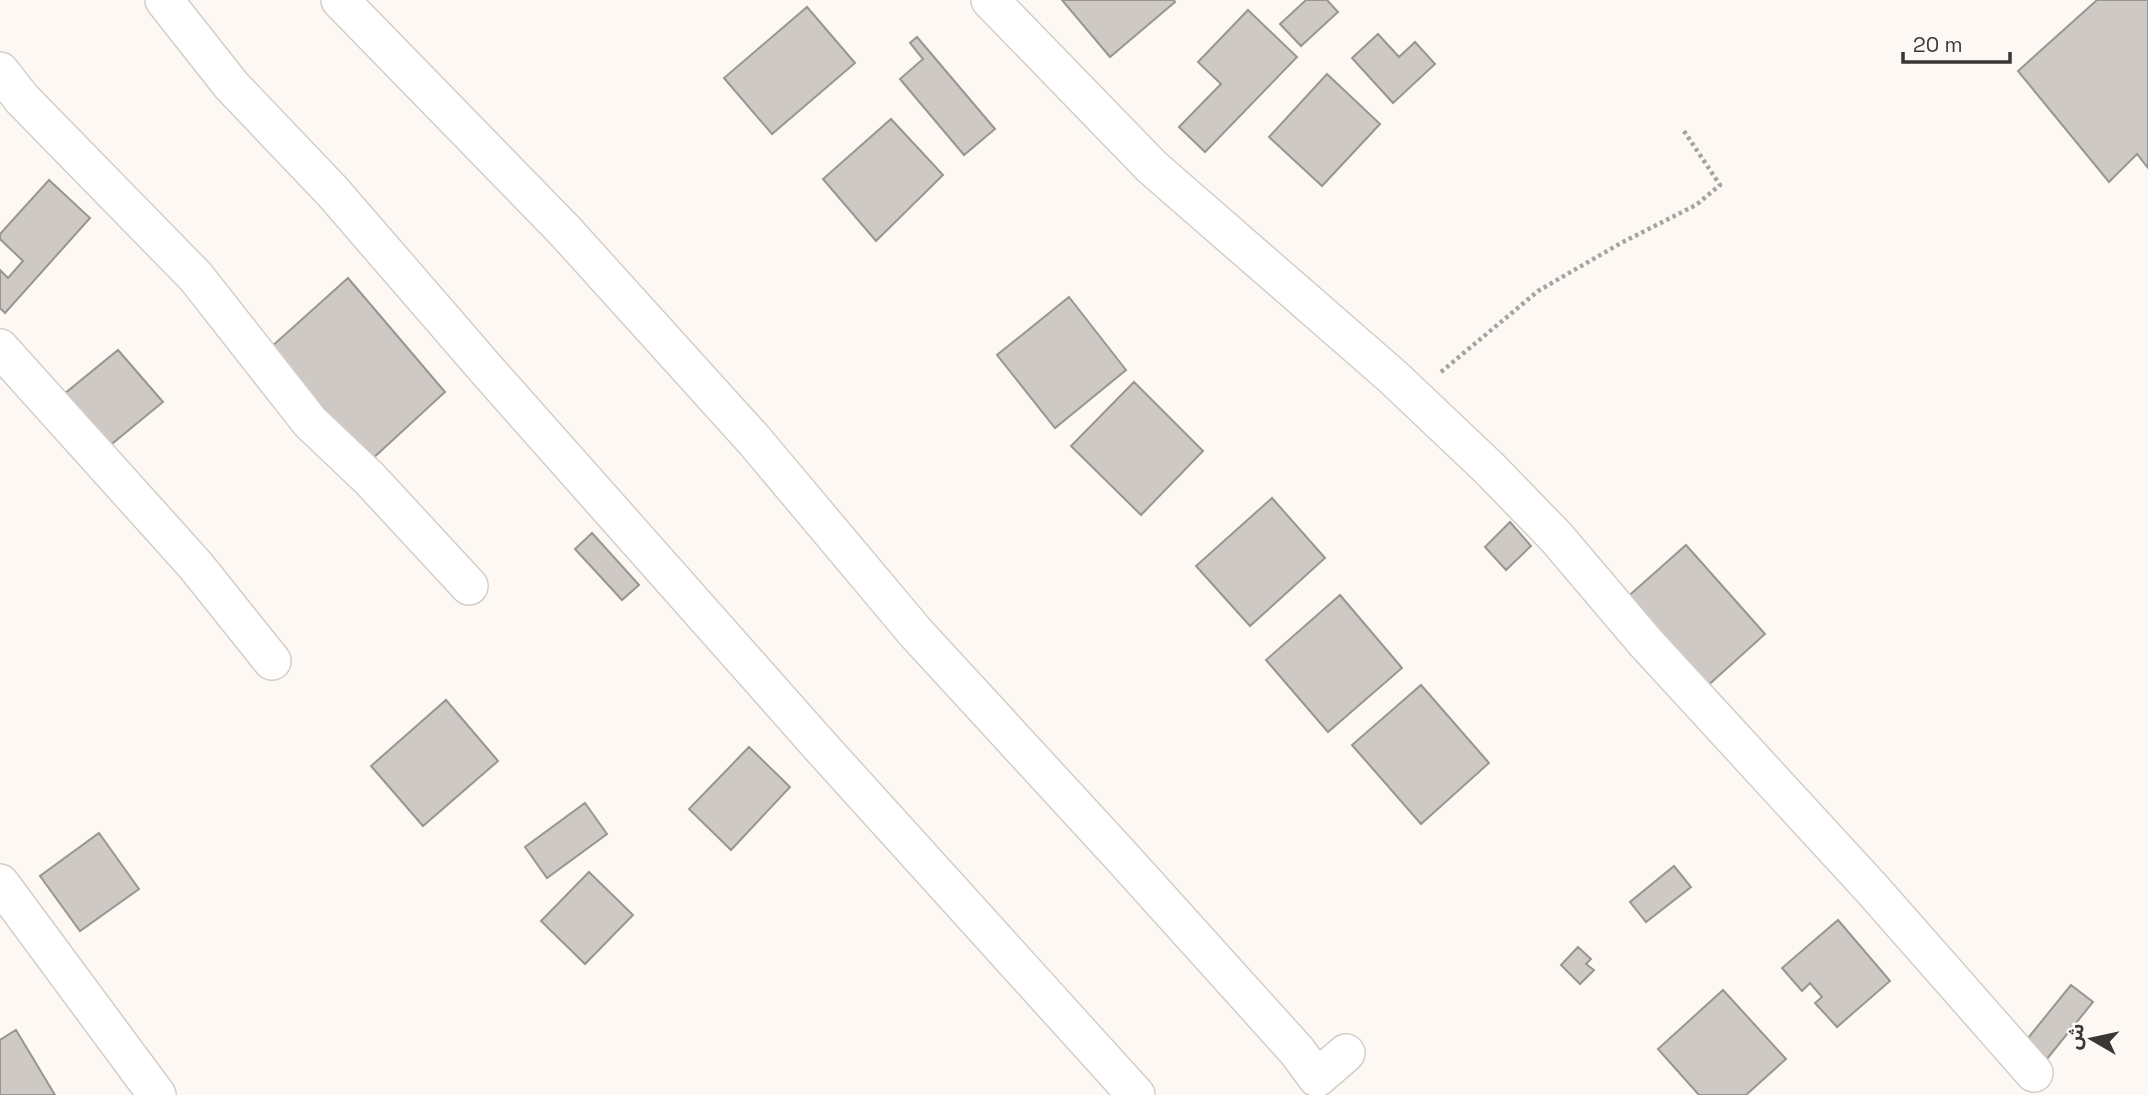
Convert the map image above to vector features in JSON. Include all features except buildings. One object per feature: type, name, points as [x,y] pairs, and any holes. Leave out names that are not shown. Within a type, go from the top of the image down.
[{"type":"street","points":[[163,0],[231,85],[332,191],[495,380],[821,747],[1136,1095]]},
{"type":"street","points":[[340,0],[565,231],[646,320],[754,440],[916,633],[1297,1051],[1317,1078],[1346,1053]]},
{"type":"street","points":[[990,0],[1152,167],[1414,397],[1489,468],[1556,537],[1646,643],[1873,890],[2034,1073]]},
{"type":"street","points":[[0,71],[22,99],[196,277],[310,422],[369,478],[469,586]]},
{"type":"street","points":[[0,348],[196,566],[272,661]]},
{"type":"street","points":[[0,883],[157,1095]]},
{"type":"path","points":[[1414,397],[1538,291],[1620,243],[1696,205],[1720,185],[1684,131]]}]
